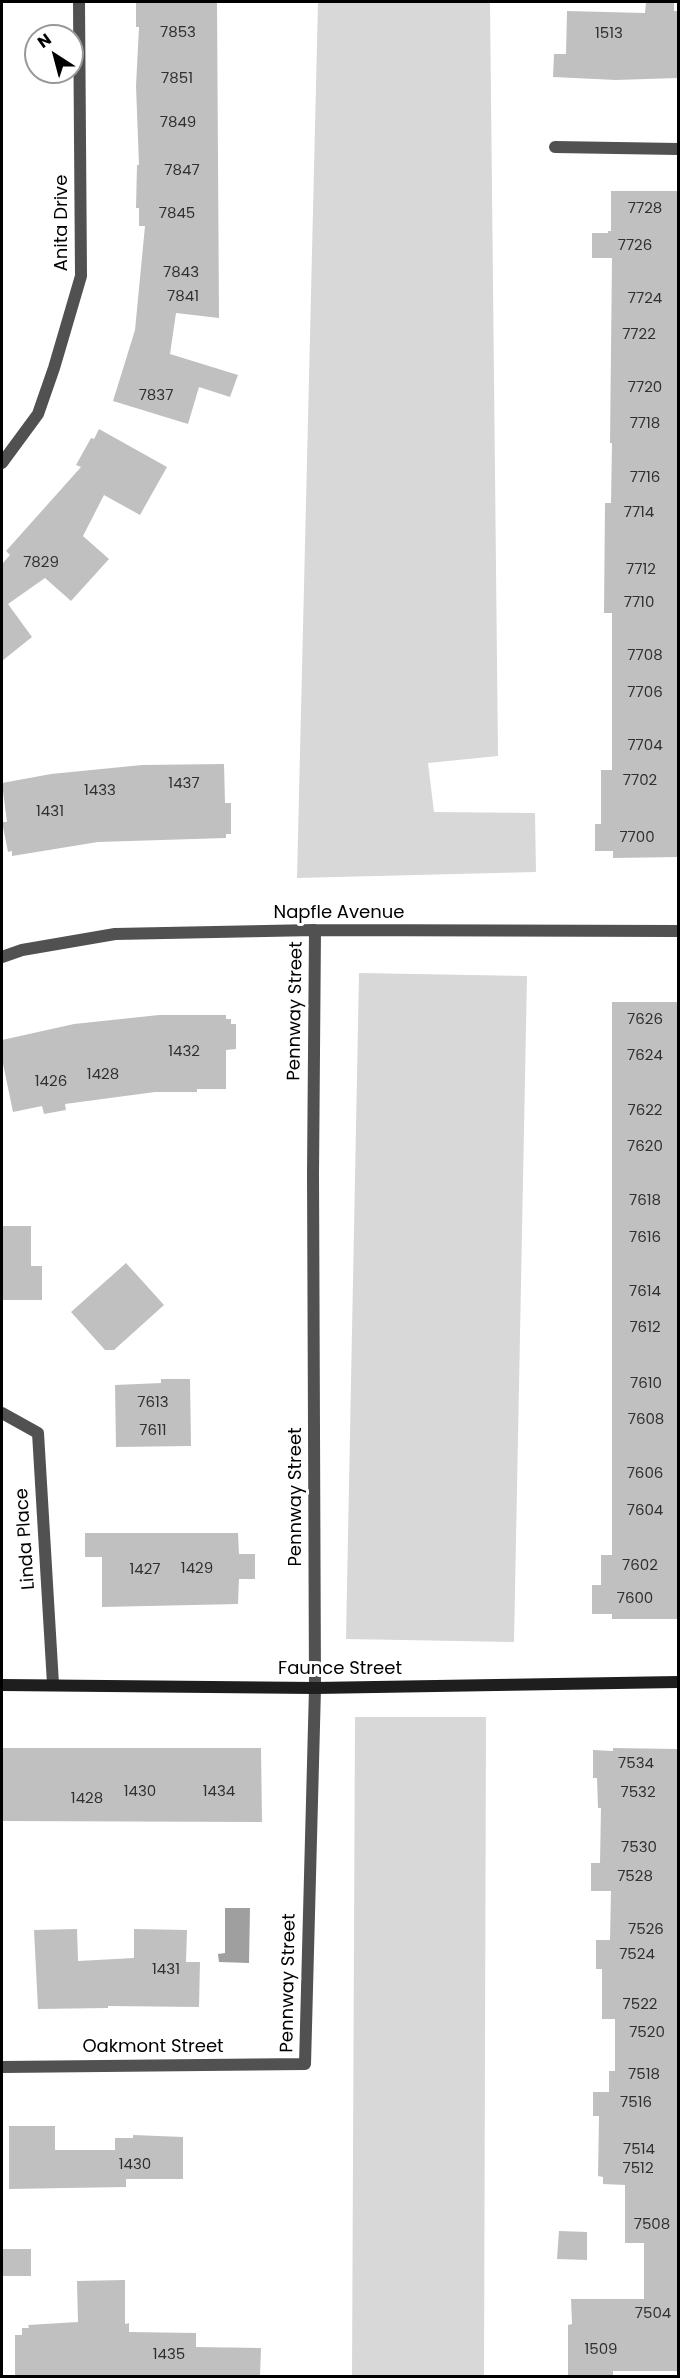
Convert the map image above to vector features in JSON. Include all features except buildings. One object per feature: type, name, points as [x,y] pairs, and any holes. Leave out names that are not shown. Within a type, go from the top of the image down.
[{"type":"street","name":"Anita Drive","points":[[2,463],[38,414],[81,276],[79,2]]},
{"type":"street","points":[[555,147],[678,149]]},
{"type":"street","name":"Napfle Avenue","points":[[2,957],[22,951],[115,934],[315,930],[678,931]]},
{"type":"street","name":"Pennway Street","points":[[305,2064],[315,1688],[313,1173],[315,930]]},
{"type":"street","name":"Linda Place","points":[[2,1413],[38,1433],[53,1684]]},
{"type":"street","name":"Faunce Street","points":[[2,1684],[315,1688],[678,1682]]},
{"type":"street","name":"Oakmont Street","points":[[2,2067],[305,2064]]},
{"type":"shaded area","points":[[318,2],[490,2],[498,756],[428,763],[434,812],[535,813],[536,872],[297,878]]},
{"type":"shaded area","points":[[359,973],[527,976],[514,1642],[346,1639]]},
{"type":"shaded area","points":[[355,1717],[486,1717],[484,2376],[352,2376]]},
{"type":"shaded area","points":[[225,1908],[250,1908],[249,1963],[219,1962],[218,1954],[225,1953]]}]
